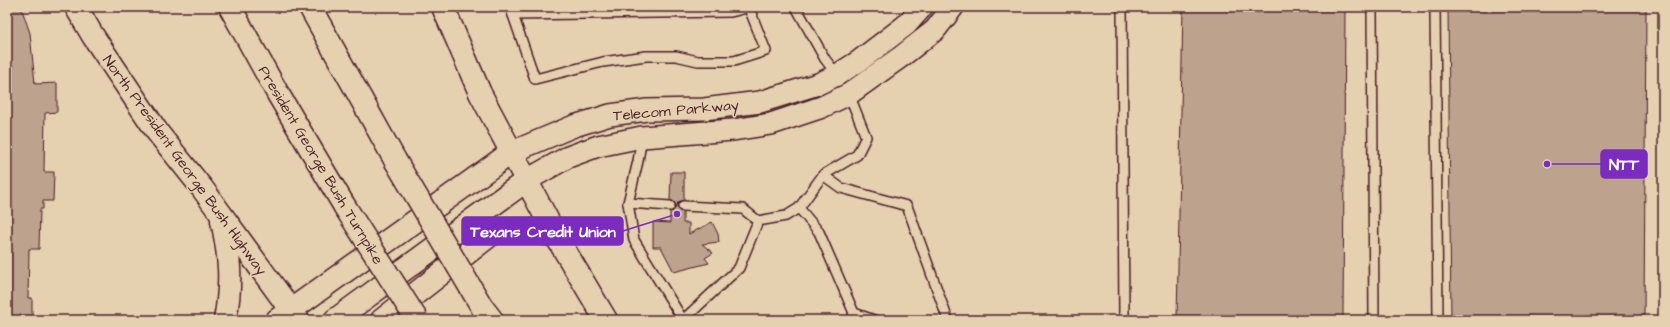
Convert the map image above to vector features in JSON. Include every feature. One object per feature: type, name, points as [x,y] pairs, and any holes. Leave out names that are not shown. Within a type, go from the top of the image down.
[{"type":"main road","name":"North President George Bush Highway","points":[[76,7],[93,36],[158,132],[220,214],[289,317]]},
{"type":"main road","name":"President George Bush Turnpike","points":[[230,7],[282,100],[345,207],[417,320]]},
{"type":"main road","points":[[310,7],[395,160],[487,313]]},
{"type":"main road","points":[[443,7],[480,93],[556,236],[606,320]]},
{"type":"main road","name":"Telecom Parkway","points":[[289,317],[512,152]]},
{"type":"main road","name":"Telecom Parkway","points":[[335,320],[527,180]]},
{"type":"main road","points":[[220,214],[229,253],[230,291],[225,320]]},
{"type":"main road","points":[[382,320],[494,232],[531,230],[556,236]]},
{"type":"street","name":"Telecom Parkway","points":[[512,152],[574,126],[610,116],[647,110],[704,109],[760,102],[818,84],[837,75],[859,61],[906,24],[922,7]]},
{"type":"street","name":"Telecom Parkway","points":[[527,180],[568,157],[592,148],[642,137],[733,130],[771,124],[822,106],[849,94],[902,56],[935,30],[953,7]]},
{"type":"street","points":[[837,75],[849,94]]},
{"type":"lane","points":[[750,7],[766,52],[734,61],[698,61],[676,56],[646,56],[603,62],[535,79],[511,11],[731,12],[750,7]]},
{"type":"lane","points":[[796,7],[825,59],[837,75]]},
{"type":"lane","points":[[1122,7],[1124,320]]},
{"type":"lane","points":[[1372,7],[1374,320]]},
{"type":"lane","points":[[1435,7],[1438,320]]},
{"type":"lane","points":[[683,206],[743,209],[758,221],[786,216],[799,208],[823,175],[857,155],[866,137],[849,94]]},
{"type":"lane","points":[[642,137],[628,203],[634,240],[683,320],[739,268],[758,221]]},
{"type":"lane","points":[[823,175],[841,188],[907,206],[948,320]]},
{"type":"lane","points":[[628,203],[670,206]]},
{"type":"lane","points":[[799,208],[818,232],[853,317],[874,320]]},
{"type":"building","points":[[7,7],[21,7],[30,33],[35,84],[57,83],[57,112],[45,113],[44,172],[54,172],[53,201],[43,201],[43,209],[40,209],[39,249],[29,249],[28,298],[32,298],[32,320],[7,320],[7,189],[10,189],[11,162],[7,162]]},
{"type":"building","points":[[1183,7],[1345,7],[1343,320],[1177,320]]},
{"type":"building","points":[[1448,7],[1646,7],[1644,320],[1451,320]]},
{"type":"building","points":[[671,172],[684,172],[684,200],[678,202],[677,206],[679,211],[683,212],[683,223],[689,223],[689,234],[712,222],[718,234],[719,242],[702,244],[713,253],[705,258],[709,263],[674,272],[661,247],[653,247],[653,222],[670,223],[670,212],[676,207],[675,203],[670,200]]},
{"type":"place","name":"NTT","points":[[1547,164]]},
{"type":"place","name":"Texans Credit Union","points":[[677,214]]}]
